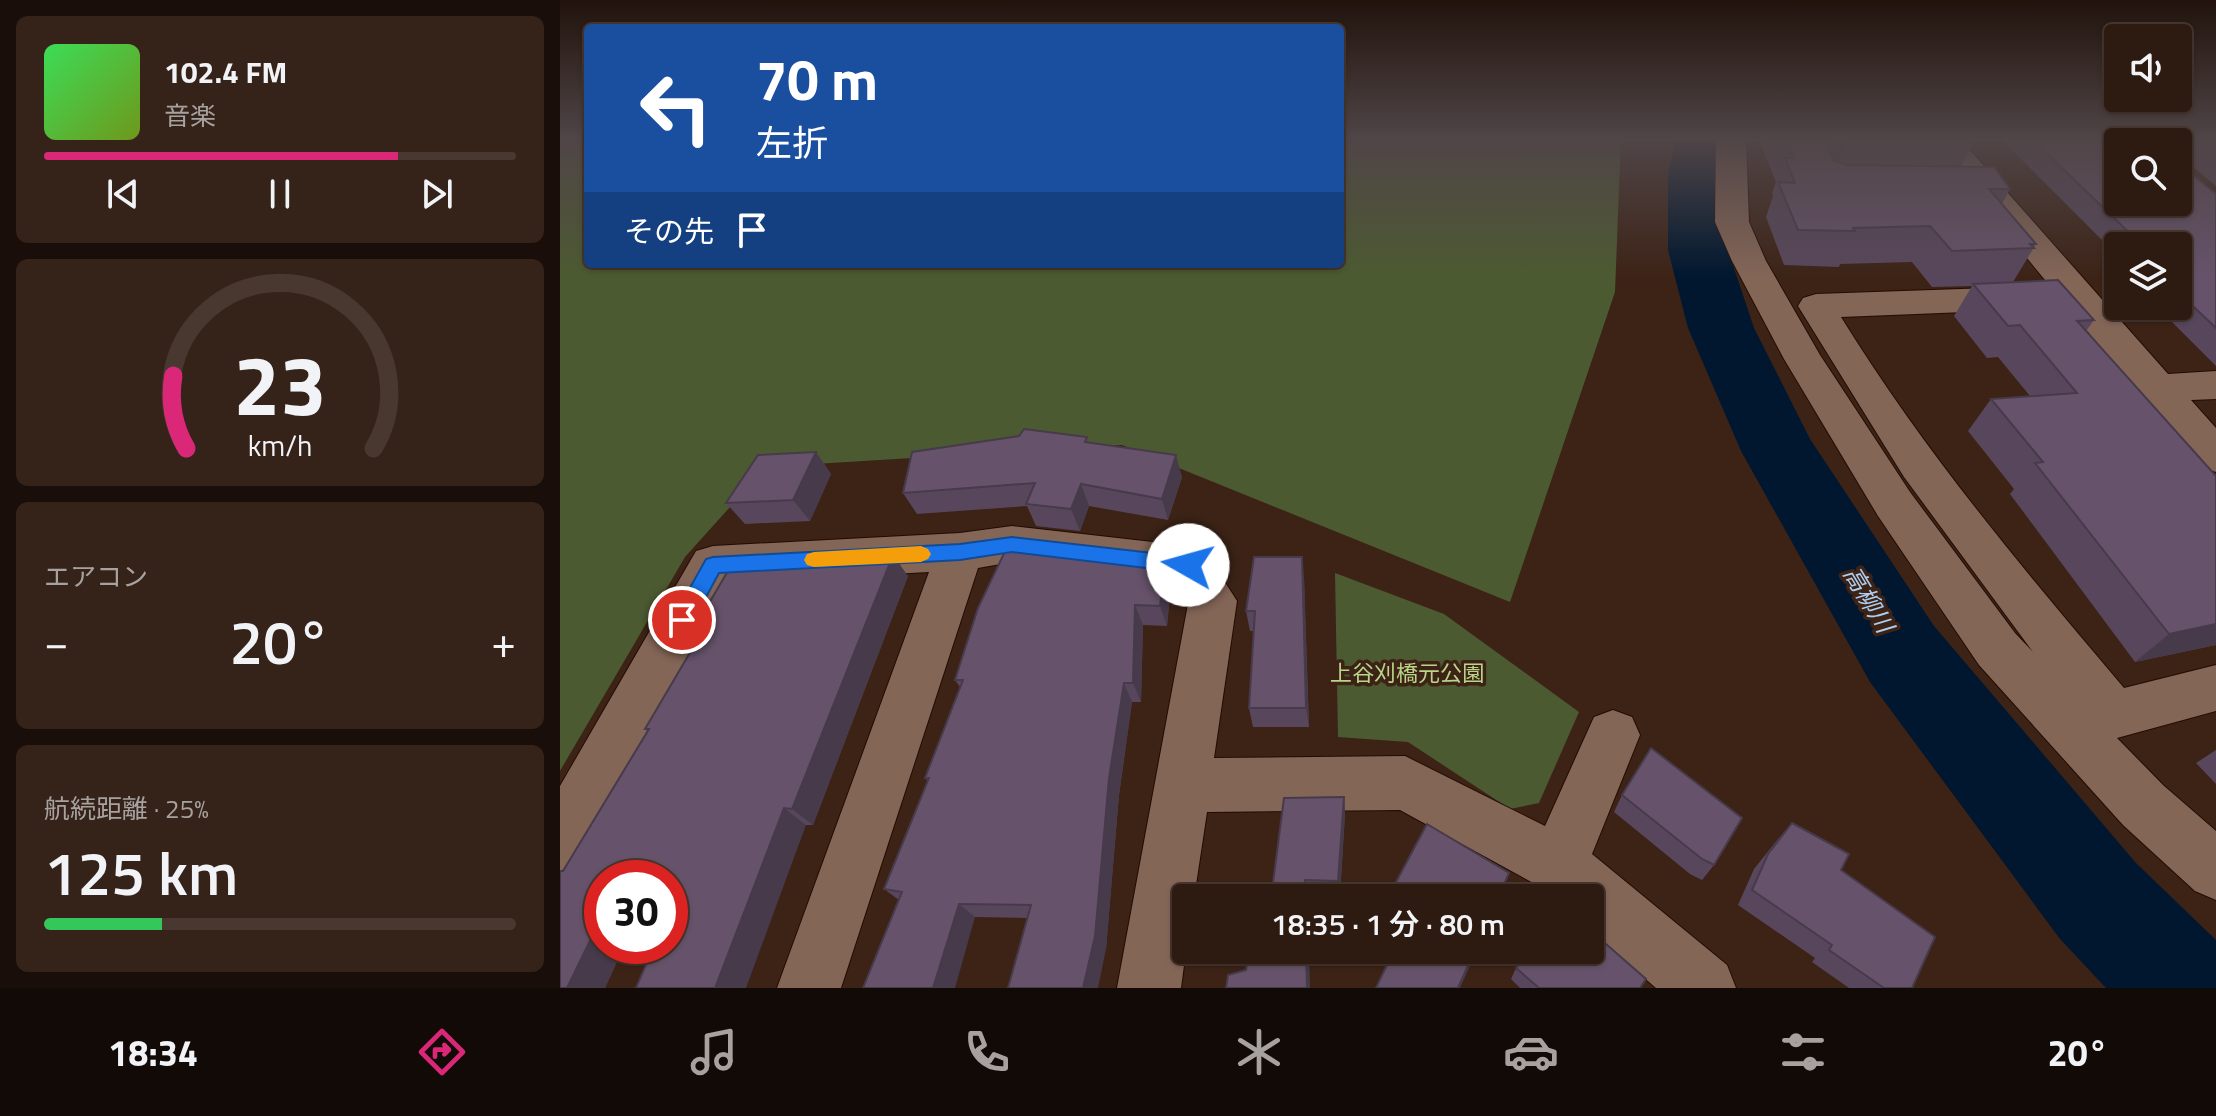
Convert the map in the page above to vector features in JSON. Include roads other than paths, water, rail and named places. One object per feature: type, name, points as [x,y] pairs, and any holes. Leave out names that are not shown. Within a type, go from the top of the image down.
[{"type":"street","points":[[1732,185],[1732,222],[1749,261],[1803,359],[1894,504],[1997,649],[2143,805],[2216,870]]},
{"type":"street","points":[[1968,185],[2079,296],[2216,456]]},
{"type":"street","points":[[2079,296],[1816,306],[1855,375],[1954,517],[2114,715],[2216,688]]},
{"type":"street","points":[[2156,388],[2216,385]]},
{"type":"street","points":[[560,842],[713,565],[960,552],[1012,544],[1188,565],[1213,601],[1149,988]]},
{"type":"street","points":[[809,988],[960,552]]},
{"type":"street","points":[[1558,864],[1613,735]]},
{"type":"street","points":[[1185,785],[1405,783],[1558,864],[1628,920],[1704,988]]},
{"type":"waterway","name":"高柳川","points":[[1696,185],[1698,250],[1721,328],[1778,451],[1902,654],[2098,901],[2184,988]]},
{"type":"park label","name":"上谷刈橋元公園","points":[[1407,673]]}]
